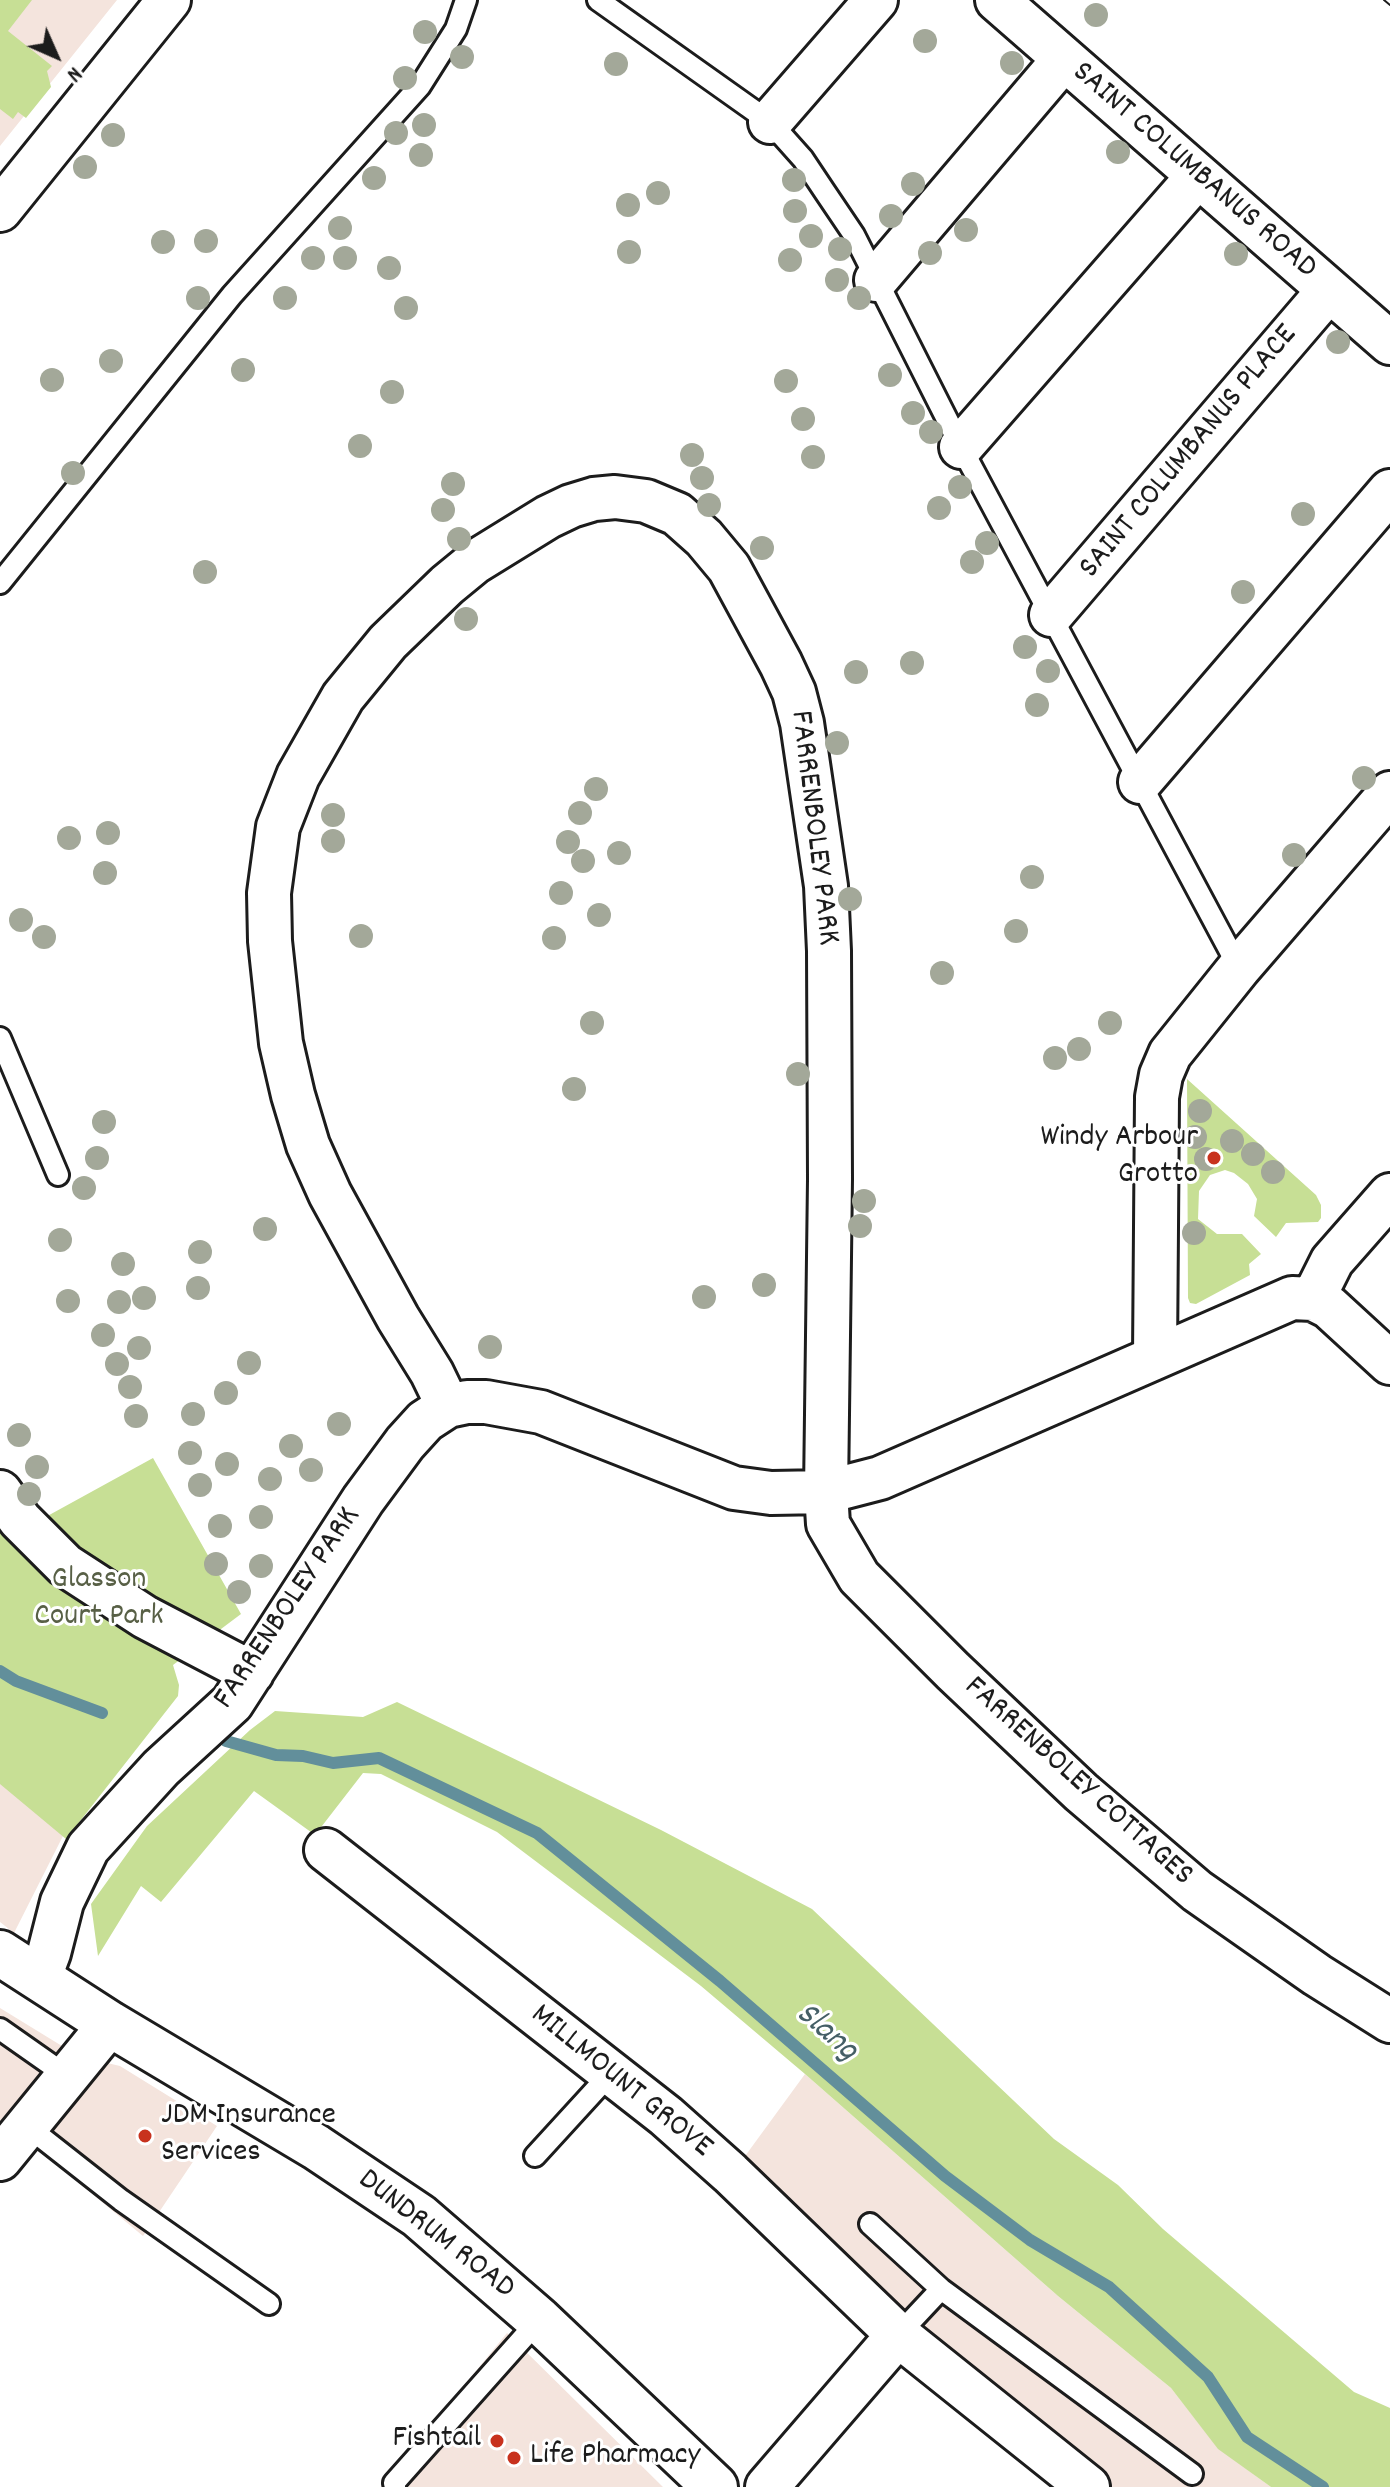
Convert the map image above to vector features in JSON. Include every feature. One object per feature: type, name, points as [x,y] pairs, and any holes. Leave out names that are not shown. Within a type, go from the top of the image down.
[{"type":"main road","name":"DUNDRUM ROAD","points":[[0,1953],[387,2193],[453,2245],[539,2320],[715,2487]]},
{"type":"street","points":[[6,189],[53,143],[169,0]]},
{"type":"street","points":[[770,122],[876,0]]},
{"type":"street","name":"SAINT COLUMBANUS ROAD","points":[[997,0],[1390,343]]},
{"type":"street","points":[[876,280],[1064,59]]},
{"type":"street","points":[[961,447],[1198,176]]},
{"type":"street","name":"SAINT COLUMBANUS PLACE","points":[[1051,615],[1329,290]]},
{"type":"street","points":[[1140,782],[1390,491]]},
{"type":"street","name":"FARRENBOLEY PARK","points":[[40,1977],[62,1902],[88,1848],[161,1768],[232,1703],[363,1500],[405,1443],[425,1421],[448,1406],[330,1194],[308,1145],[293,1095],[281,1043],[270,941],[269,893],[278,827],[298,776],[343,697],[388,642],[475,562],[548,517],[594,499],[615,497],[646,501],[677,514],[704,538],[723,560],[767,634],[794,692],[802,723],[826,886],[829,951],[826,1492]]},
{"type":"street","points":[[1155,1357],[1159,1086],[1170,1054],[1239,968],[1390,793]]},
{"type":"street","points":[[1313,1299],[1332,1261],[1390,1195]]},
{"type":"street","points":[[448,1406],[486,1402],[541,1412],[734,1488],[771,1493],[826,1492],[880,1478],[1292,1298],[1313,1299],[1329,1307],[1390,1363]]},
{"type":"street","points":[[0,1492],[20,1520],[65,1565],[145,1617],[252,1673]]},
{"type":"street","name":"FARRENBOLEY COTTAGES","points":[[826,1492],[828,1524],[859,1577],[1071,1782],[1197,1891],[1317,1975],[1390,2021]]},
{"type":"street","name":"MILLMOUNT GROVE","points":[[326,1850],[666,2116],[730,2173],[898,2335],[1088,2487]]},
{"type":"street","points":[[0,2159],[110,2024]]},
{"type":"street","points":[[767,2487],[898,2335]]},
{"type":"lane","points":[[0,583],[232,295],[420,86],[456,29],[466,0]]},
{"type":"lane","points":[[598,0],[770,122],[803,159],[854,235],[961,447],[1239,968]]},
{"type":"lane","points":[[0,1038],[58,1175]]},
{"type":"lane","points":[[0,2029],[67,2076]]},
{"type":"lane","points":[[535,2156],[610,2074]]},
{"type":"lane","points":[[27,2126],[121,2200],[269,2304]]},
{"type":"lane","points":[[870,2224],[941,2289],[1192,2474]]},
{"type":"lane","points":[[898,2335],[941,2289]]},
{"type":"lane","points":[[395,2487],[394,2483],[403,2472],[539,2320]]},
{"type":"shaded area","points":[[0,0],[117,0],[0,146]]},
{"type":"shaded area","points":[[0,1778],[64,1834],[14,1933],[0,1922]]},
{"type":"shaded area","points":[[0,2008],[62,2046],[0,2122]]},
{"type":"shaded area","points":[[103,2062],[120,2066],[217,2126],[143,2236],[33,2145]]},
{"type":"shaded area","points":[[805,2074],[1058,2296],[1171,2388],[1218,2448],[1271,2487],[1098,2487],[935,2355],[740,2163]]},
{"type":"shaded area","points":[[507,2333],[663,2487],[381,2487]]},
{"type":"green space","points":[[0,0],[32,0],[8,31],[52,66],[47,71],[51,87],[26,118],[18,112],[13,119],[0,109]]},
{"type":"green space","points":[[1187,1079],[1316,1195],[1321,1205],[1318,1222],[1286,1223],[1276,1237],[1254,1216],[1257,1199],[1248,1184],[1225,1170],[1210,1175],[1199,1191],[1198,1219],[1217,1234],[1242,1234],[1261,1254],[1249,1264],[1250,1275],[1196,1304],[1190,1303],[1188,1298]]},
{"type":"green space","name":"Glasson Court Park","points":[[153,1458],[241,1614],[173,1665],[179,1685],[178,1696],[66,1839],[0,1784],[0,1521],[11,1536]]},
{"type":"green space","points":[[397,1702],[661,1830],[812,1909],[1054,2139],[1118,2185],[1163,2229],[1354,2392],[1390,2408],[1390,2487],[1271,2487],[1218,2449],[1171,2388],[1058,2296],[701,1986],[497,1832],[381,1774],[363,1773],[315,1835],[254,1791],[161,1902],[141,1886],[98,1956],[91,1904],[147,1826],[250,1730],[275,1711],[363,1717]]},
{"type":"waterway","name":"Slang","points":[[0,1671],[16,1681],[102,1713]]},
{"type":"waterway","name":"Slang","points":[[226,1741],[276,1755],[303,1756],[333,1763],[379,1758],[537,1833],[720,1981],[945,2176],[1030,2240],[1109,2287],[1208,2377],[1247,2437],[1323,2487]]},
{"type":"tram line","points":[[1384,0],[1390,5]]},
{"type":"place","name":"Windy Arbour Grotto","points":[[1214,1158]]},
{"type":"place","name":"JDM Insurance Services","points":[[145,2136]]},
{"type":"place","name":"Fishtail","points":[[497,2441]]},
{"type":"place","name":"Life Pharmacy","points":[[514,2458]]}]
